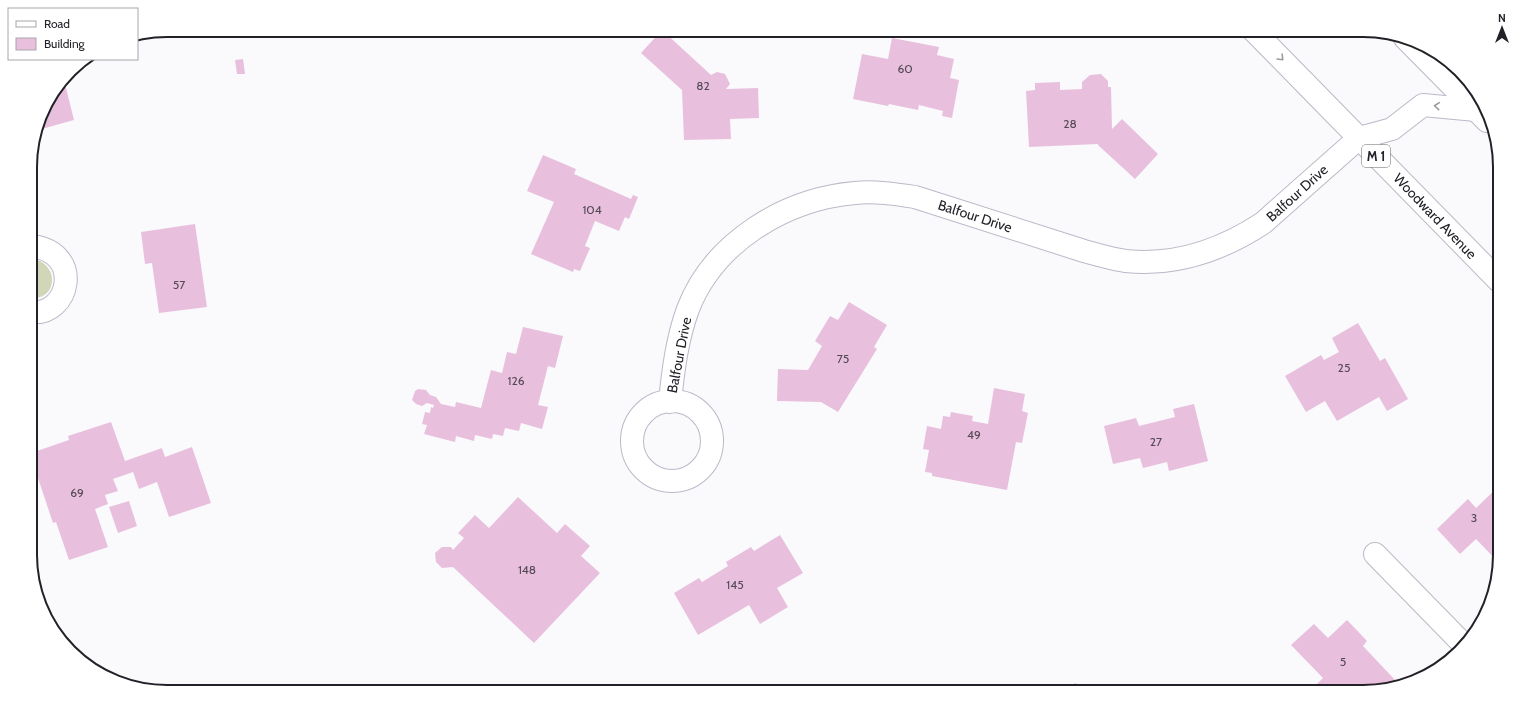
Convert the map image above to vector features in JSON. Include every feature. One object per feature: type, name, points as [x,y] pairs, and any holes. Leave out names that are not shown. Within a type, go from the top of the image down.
[{"type":"street","name":"Woodward Avenue","points":[[1260,37],[1493,275]]},
{"type":"street","points":[[1415,48],[1482,115]]},
{"type":"street","points":[[1359,138],[1392,129],[1423,105],[1482,115]]},
{"type":"street","name":"Balfour Drive","points":[[670,402],[678,347],[684,322],[698,288],[710,270],[739,240],[759,226],[802,204],[825,197],[856,193],[893,194],[915,197],[1084,251],[1111,258],[1142,262],[1174,260],[1213,250],[1230,243],[1263,223],[1359,138]]},
{"type":"street","points":[[37,247],[51,252],[60,260],[65,270],[66,282],[63,293],[56,303],[46,310],[37,312]]},
{"type":"street","points":[[1375,554],[1461,641]]},
{"type":"green space","points":[[37,260],[47,266],[51,273],[52,280],[51,287],[47,293],[37,297]]},
{"type":"building","points":[[656,37],[670,37],[711,75],[717,72],[725,74],[730,84],[726,89],[758,88],[759,118],[730,119],[731,139],[684,140],[682,90],[641,53]]},
{"type":"building","points":[[892,38],[939,47],[937,55],[954,59],[950,78],[959,80],[952,118],[942,116],[943,111],[919,105],[918,110],[853,99],[862,54],[888,59]]},
{"type":"building","points":[[243,59],[245,74],[237,74],[235,60]]},
{"type":"building","points":[[1101,74],[1108,81],[1108,87],[1111,87],[1112,129],[1122,119],[1158,154],[1135,179],[1098,144],[1029,147],[1026,91],[1035,90],[1035,83],[1060,82],[1060,90],[1082,89],[1082,82],[1090,75]]},
{"type":"building","points":[[65,86],[74,120],[43,129],[54,102]]},
{"type":"building","points":[[543,155],[576,169],[574,174],[631,199],[633,195],[638,197],[629,219],[625,217],[619,231],[595,221],[585,246],[590,248],[580,271],[574,269],[573,272],[531,254],[554,202],[527,191]]},
{"type":"building","points":[[195,224],[207,307],[159,313],[152,263],[145,264],[141,232]]},
{"type":"building","points":[[849,302],[887,325],[874,347],[877,349],[838,412],[821,402],[777,401],[778,369],[808,370],[822,346],[815,341],[830,316],[838,320]]},
{"type":"building","points":[[1358,323],[1380,361],[1385,358],[1408,399],[1387,411],[1379,397],[1337,421],[1325,401],[1306,412],[1285,376],[1321,355],[1324,360],[1339,352],[1332,338]]},
{"type":"building","points":[[523,327],[563,336],[555,368],[548,366],[538,405],[548,407],[542,429],[521,423],[519,431],[505,428],[503,436],[493,434],[492,439],[475,435],[474,441],[456,436],[455,442],[424,434],[427,425],[422,424],[425,412],[430,413],[431,407],[433,408],[434,405],[427,403],[422,406],[416,404],[412,400],[415,391],[418,389],[426,390],[430,395],[436,397],[441,404],[455,407],[456,402],[481,408],[491,370],[502,373],[507,352],[516,354]]},
{"type":"building","points":[[994,388],[1025,394],[1022,411],[1028,413],[1022,443],[1016,442],[1007,490],[932,476],[932,473],[925,472],[929,450],[923,449],[927,426],[941,429],[943,416],[950,417],[951,412],[973,416],[972,421],[988,424]]},
{"type":"building","points":[[1194,404],[1208,461],[1169,471],[1167,462],[1143,468],[1140,458],[1113,464],[1104,426],[1136,418],[1139,426],[1175,417],[1173,409]]},
{"type":"building","points":[[111,422],[125,461],[162,448],[165,457],[192,447],[211,503],[169,517],[157,482],[139,489],[133,472],[113,479],[118,491],[105,495],[108,504],[95,509],[108,547],[69,560],[56,522],[53,523],[37,475],[37,451],[69,440],[68,436]]},
{"type":"building","points":[[1493,492],[1493,557],[1476,539],[1460,554],[1437,529],[1468,499],[1476,508]]},
{"type":"building","points":[[518,497],[557,533],[565,524],[590,546],[581,556],[600,573],[534,643],[453,567],[442,568],[436,562],[435,553],[442,547],[451,547],[453,550],[464,538],[458,533],[475,515],[489,528]]},
{"type":"building","points":[[129,501],[137,526],[118,533],[109,507]]},
{"type":"building","points":[[780,535],[803,573],[777,588],[788,607],[760,624],[749,605],[698,635],[674,593],[699,578],[702,582],[728,566],[726,562],[751,547],[754,551]]},
{"type":"building","points":[[1347,620],[1367,641],[1363,646],[1395,680],[1389,683],[1372,685],[1316,685],[1323,678],[1291,645],[1314,624],[1328,638]]}]
